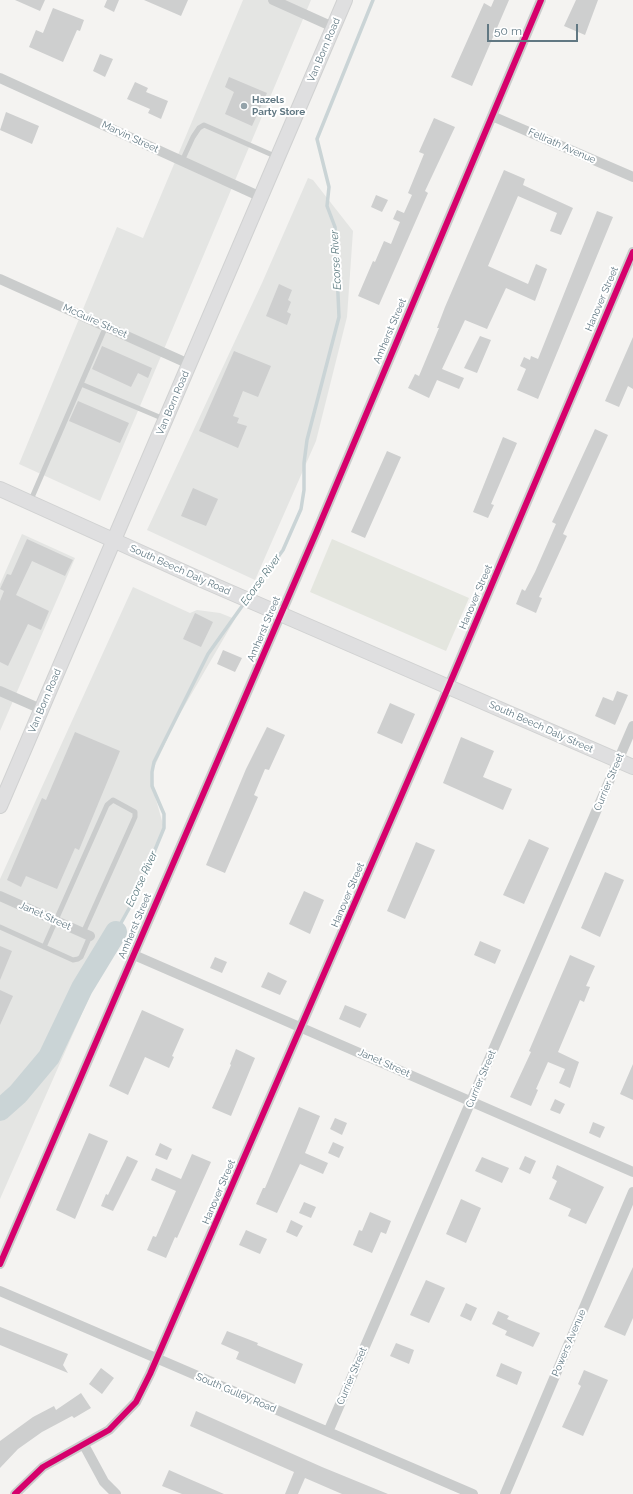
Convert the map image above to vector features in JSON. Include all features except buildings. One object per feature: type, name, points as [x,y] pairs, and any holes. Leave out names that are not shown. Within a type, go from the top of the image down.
[{"type":"main road","name":"Van Born Road","points":[[1,799],[166,420],[345,0]]},
{"type":"main road","name":"South Beech Daly Road","points":[[0,489],[234,594],[449,687]]},
{"type":"main road","name":"South Beech Daly Street","points":[[449,687],[633,767]]},
{"type":"street","points":[[273,0],[333,27]]},
{"type":"street","name":"Amherst Street","points":[[0,1264],[281,614],[541,0]]},
{"type":"street","name":"Marvin Street","points":[[0,78],[261,197]]},
{"type":"street","name":"Fellrath Avenue","points":[[492,116],[633,177]]},
{"type":"street","name":"Hanover Street","points":[[16,1494],[44,1467],[60,1456],[84,1445],[109,1430],[127,1412],[141,1392],[158,1359],[449,687],[633,252]]},
{"type":"street","name":"McGuire Street","points":[[0,279],[189,364]]},
{"type":"street","points":[[0,691],[41,709]]},
{"type":"street","name":"Currier Street","points":[[328,1432],[633,726]]},
{"type":"street","name":"Janet Street","points":[[0,896],[86,935]]},
{"type":"street","name":"Janet Street","points":[[134,955],[633,1172]]},
{"type":"street","name":"Powers Avenue","points":[[505,1494],[633,1192]]},
{"type":"street","name":"South Gulley Road","points":[[0,1291],[473,1494]]},
{"type":"street","points":[[84,1445],[101,1477],[116,1494]]},
{"type":"lane","points":[[182,161],[193,137],[199,128],[204,125],[278,157]]},
{"type":"lane","points":[[29,502],[106,326]]},
{"type":"lane","points":[[81,384],[166,420]]},
{"type":"lane","points":[[0,927],[44,947],[73,960],[78,959],[86,935],[135,818],[135,812],[113,800],[107,805],[44,947]]},
{"type":"shaded area","points":[[243,0],[311,0],[100,501],[19,464],[117,227],[143,238]]},
{"type":"shaded area","points":[[308,178],[313,180],[353,231],[347,317],[316,441],[255,580],[147,530],[262,283]]},
{"type":"shaded area","points":[[22,534],[75,558],[0,731],[0,584]]},
{"type":"shaded area","points":[[332,539],[469,598],[446,651],[310,592]]},
{"type":"shaded area","points":[[133,587],[190,613],[197,610],[220,613],[235,619],[174,724],[152,772],[155,796],[164,828],[0,1199],[0,879]]},
{"type":"waterway","name":"Ecorse River","points":[[249,597],[283,550],[301,509],[304,490],[304,463],[307,440],[339,317],[335,227],[327,206],[329,187],[317,139],[373,0]]},
{"type":"waterway","name":"Ecorse River","points":[[116,932],[136,896],[164,828],[164,814],[152,786],[154,762],[208,654],[245,602]]},
{"type":"waterway","name":"Ecorse River","points":[[0,1110],[18,1094],[49,1057],[82,988],[116,932]]},
{"type":"cycle path","points":[[0,1264],[316,533],[541,0]]},
{"type":"cycle path","points":[[15,1494],[43,1467],[109,1430],[136,1402],[150,1374],[436,716],[633,252]]},
{"type":"place","name":"Hazels Party Store","points":[[244,106]]}]
